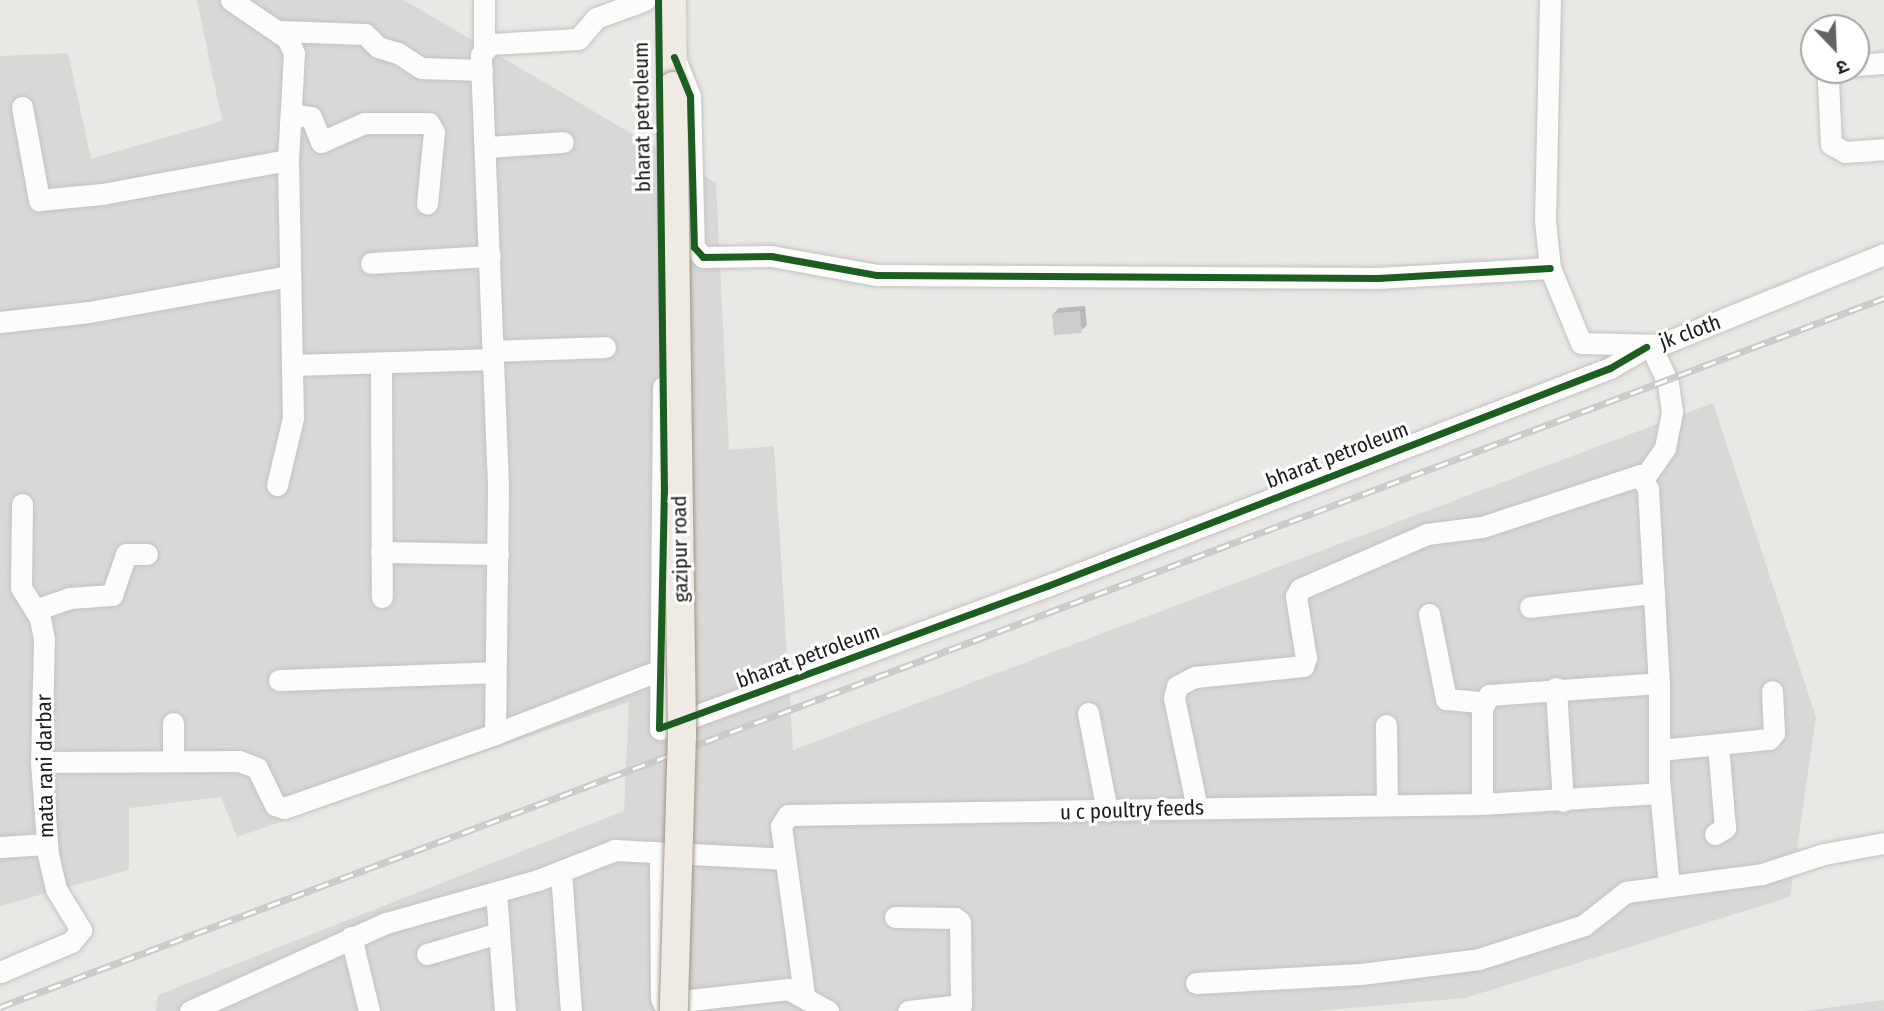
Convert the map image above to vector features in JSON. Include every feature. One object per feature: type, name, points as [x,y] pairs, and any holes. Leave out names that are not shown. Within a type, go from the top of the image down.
[{"type":"main road","name":"gazipur road","points":[[673,0],[682,734],[676,1007]]},
{"type":"street","points":[[231,0],[278,31],[294,53],[288,160],[292,428],[277,485]]},
{"type":"street","points":[[484,0],[482,70],[498,554],[495,734]]},
{"type":"street","points":[[484,48],[578,39],[596,18],[645,0]]},
{"type":"street","name":"bharat petroleum","points":[[658,0],[664,488],[660,729],[1047,586],[1610,368],[1648,347]]},
{"type":"street","name":"jk cloth","points":[[1550,0],[1545,220],[1550,268],[1581,343],[1648,347],[1884,254]]},
{"type":"street","points":[[278,31],[365,34],[378,47],[396,52],[421,68],[482,70]]},
{"type":"street","points":[[674,57],[690,96],[694,247],[703,257],[771,256],[851,274],[904,276],[1378,278],[1550,268]]},
{"type":"street","points":[[1828,84],[1830,144],[1845,152],[1884,149]]},
{"type":"street","points":[[22,107],[39,200],[102,194],[288,160]]},
{"type":"street","points":[[291,114],[311,117],[321,142],[364,122],[429,123],[434,132],[427,204]]},
{"type":"street","points":[[486,147],[563,142]]},
{"type":"street","points":[[371,263],[490,256]]},
{"type":"street","points":[[0,322],[89,312],[290,276]]},
{"type":"street","points":[[293,365],[381,363],[605,347]]},
{"type":"street","points":[[1648,347],[1668,383],[1672,412],[1665,448],[1644,478],[1659,682],[1660,793],[1670,886]]},
{"type":"street","points":[[381,363],[382,597]]},
{"type":"street","points":[[1198,808],[1174,698],[1177,686],[1195,677],[1303,666],[1306,658],[1296,596],[1300,589],[1427,534],[1482,527],[1634,476],[1644,478]]},
{"type":"street","name":"mata rani darbar","points":[[0,972],[80,934],[79,920],[56,889],[47,844],[41,762],[44,639],[35,610],[22,587],[22,505]]},
{"type":"street","points":[[381,552],[498,554]]},
{"type":"street","points":[[35,610],[69,598],[112,595],[126,554],[147,554]]},
{"type":"street","points":[[1531,607],[1654,593]]},
{"type":"street","points":[[1429,614],[1446,699],[1483,702],[1501,691],[1659,682]]},
{"type":"street","points":[[41,762],[173,759],[247,762],[257,768],[275,805],[284,808],[495,734],[660,670]]},
{"type":"street","points":[[279,680],[495,672]]},
{"type":"street","points":[[1556,688],[1563,801]]},
{"type":"street","points":[[1660,750],[1772,737],[1772,691]]},
{"type":"street","points":[[1482,804],[1483,702]]},
{"type":"street","points":[[1088,713],[1107,811]]},
{"type":"street","points":[[173,723],[173,759]]},
{"type":"street","points":[[1386,725],[1387,804]]},
{"type":"street","points":[[1715,834],[1725,828],[1718,745]]},
{"type":"street","name":"u c poultry feeds","points":[[814,1004],[784,859],[781,826],[788,815],[1482,804],[1660,793]]},
{"type":"street","points":[[1196,984],[1362,974],[1479,959],[1584,925],[1626,892],[1762,874],[1824,854],[1884,843]]},
{"type":"street","points":[[0,847],[47,844]]},
{"type":"street","points":[[190,1011],[351,937],[421,910],[561,872],[624,848],[660,855],[784,859]]},
{"type":"street","points":[[660,855],[676,1007],[788,989],[814,1004]]},
{"type":"street","points":[[561,872],[571,1011]]},
{"type":"street","points":[[496,891],[505,1011]]},
{"type":"street","points":[[895,917],[958,918],[961,1005],[908,1011]]},
{"type":"street","points":[[427,954],[499,933]]},
{"type":"street","points":[[351,937],[369,1011]]},
{"type":"shaded area","points":[[197,0],[404,0],[716,183],[729,450],[774,446],[793,750],[1713,403],[1816,717],[1790,897],[1465,998],[1317,1011],[156,1011],[158,995],[624,811],[629,702],[237,837],[221,797],[129,808],[129,870],[0,906],[0,56],[68,53],[91,159],[222,121]]},
{"type":"shaded area","points":[[1884,1000],[1884,1011],[1804,1011]]},
{"type":"building","points":[[1080,311],[1082,333],[1054,335],[1052,313]]},
{"type":"railway","points":[[0,1007],[1884,298]]},
{"type":"cycle path","points":[[658,0],[664,488],[659,728],[1047,586],[1610,368],[1646,347]]},
{"type":"cycle path","points":[[674,57],[690,96],[694,247],[703,257],[771,256],[877,275],[1378,278],[1550,268]]}]
